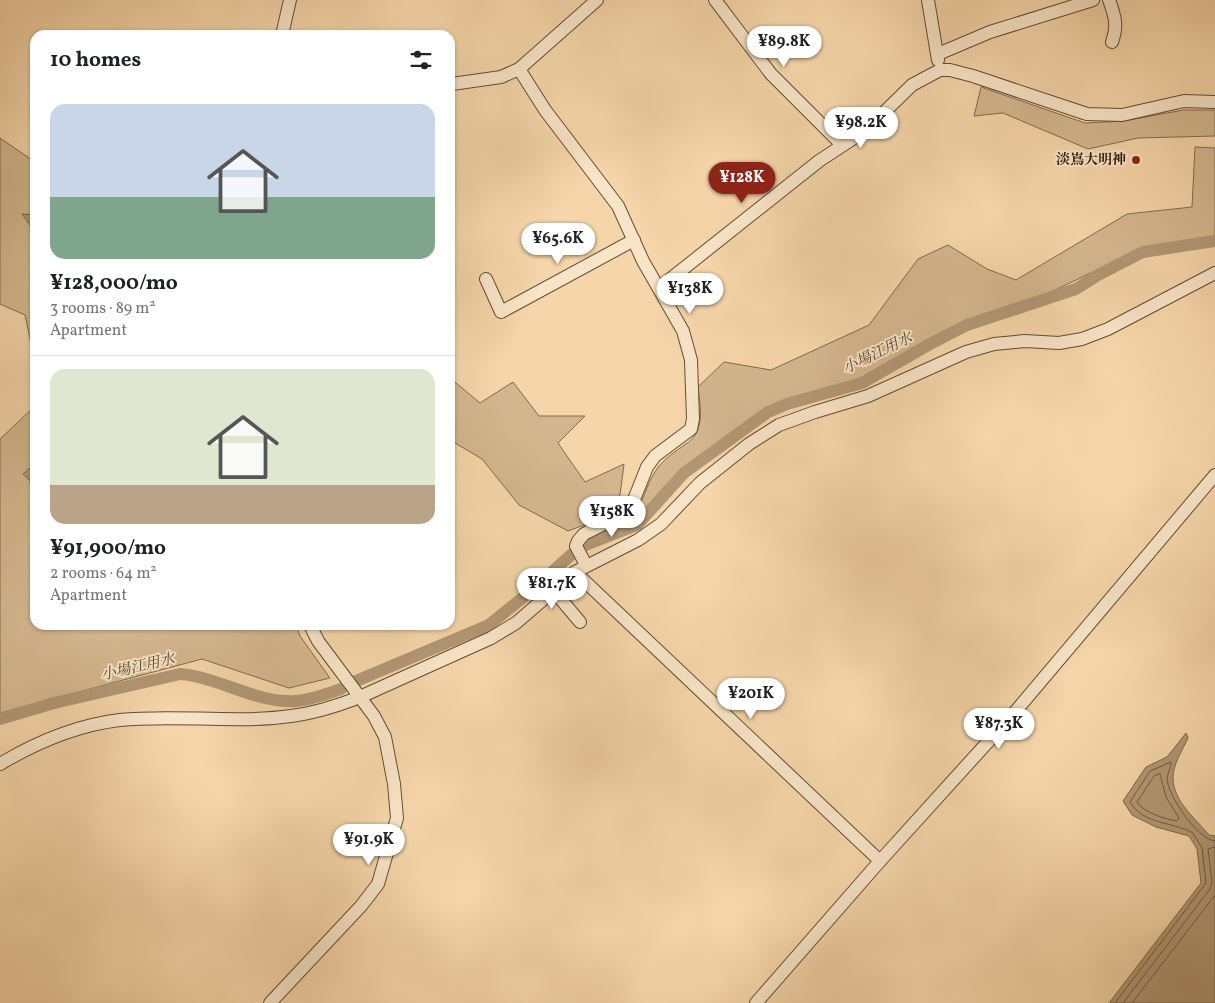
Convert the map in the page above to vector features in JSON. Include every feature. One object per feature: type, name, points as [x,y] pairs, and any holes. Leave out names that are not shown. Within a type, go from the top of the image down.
[{"type":"street","points":[[283,30],[290,0]]},
{"type":"street","points":[[455,84],[501,77],[519,69],[597,0]]},
{"type":"street","points":[[715,0],[771,74],[842,145]]},
{"type":"street","points":[[928,0],[940,70]]},
{"type":"street","points":[[938,54],[990,32],[1092,0]]},
{"type":"street","points":[[1109,0],[1116,18],[1116,31],[1112,42]]},
{"type":"street","points":[[519,69],[545,110],[610,194],[643,261],[683,331],[691,360],[693,410],[691,429],[655,456],[647,467],[634,502],[627,509],[618,517],[584,534],[578,541],[576,546],[586,565]]},
{"type":"street","points":[[658,288],[793,181],[866,130],[912,85],[940,70],[950,70],[973,76],[1087,114],[1122,115],[1184,101],[1215,102]]},
{"type":"street","points":[[486,278],[501,312],[634,240]]},
{"type":"street","points":[[0,764],[49,739],[92,725],[120,720],[289,716],[338,706],[491,638],[516,623],[575,572],[638,540],[653,530],[700,483],[749,444],[778,426],[815,412],[868,396],[966,352],[1009,342],[1059,343],[1082,339],[1108,329],[1215,273]]},
{"type":"street","points":[[756,1003],[880,861],[1015,712],[1215,475]]},
{"type":"street","points":[[575,572],[598,596],[880,861]]},
{"type":"street","points":[[553,590],[576,617]]},
{"type":"street","points":[[270,1003],[378,884],[397,818],[394,784],[384,737],[374,716],[318,641],[312,630]]},
{"type":"shaded area","points":[[981,87],[1085,123],[1124,121],[1183,110],[1215,110],[1215,136],[1138,138],[1088,149],[1003,113],[974,116]]},
{"type":"shaded area","points":[[0,138],[30,159],[30,338],[25,315],[0,304]]},
{"type":"shaded area","points":[[1195,147],[1215,148],[1215,236],[1145,247],[1030,302],[965,324],[861,380],[786,399],[765,410],[676,475],[642,517],[637,511],[659,466],[692,439],[697,432],[700,418],[698,387],[724,362],[771,370],[869,325],[918,259],[948,245],[987,269],[1016,280],[1127,214],[1192,207]]},
{"type":"shaded area","points":[[455,382],[480,403],[513,382],[539,416],[585,416],[558,443],[585,482],[624,464],[620,495],[592,522],[568,531],[519,505],[482,459],[455,443]]},
{"type":"shaded area","points":[[30,411],[30,630],[298,630],[300,636],[330,678],[289,688],[202,659],[0,713],[0,439]]},
{"type":"water","points":[[22,214],[30,215],[30,225]]},
{"type":"water","points":[[30,468],[30,481],[23,474]]},
{"type":"water","points":[[1186,733],[1188,738],[1176,763],[1173,779],[1177,795],[1186,809],[1209,835],[1215,836],[1215,1003],[1109,1003],[1201,883],[1197,849],[1189,836],[1156,827],[1132,815],[1123,801],[1146,767],[1167,757]]},
{"type":"waterway","name":"小場江用水","points":[[583,546],[637,525],[684,473],[768,412],[787,404],[862,383],[967,325],[1076,289],[1098,275],[1143,252],[1215,241]]},
{"type":"waterway","name":"小場江用水","points":[[356,681],[489,625],[572,554]]},
{"type":"waterway","name":"小場江用水","points":[[0,719],[54,703],[180,674],[195,676],[252,695],[281,701],[308,699],[341,689]]},
{"type":"place","name":"淡嶌大明神","points":[[1136,160]]}]
